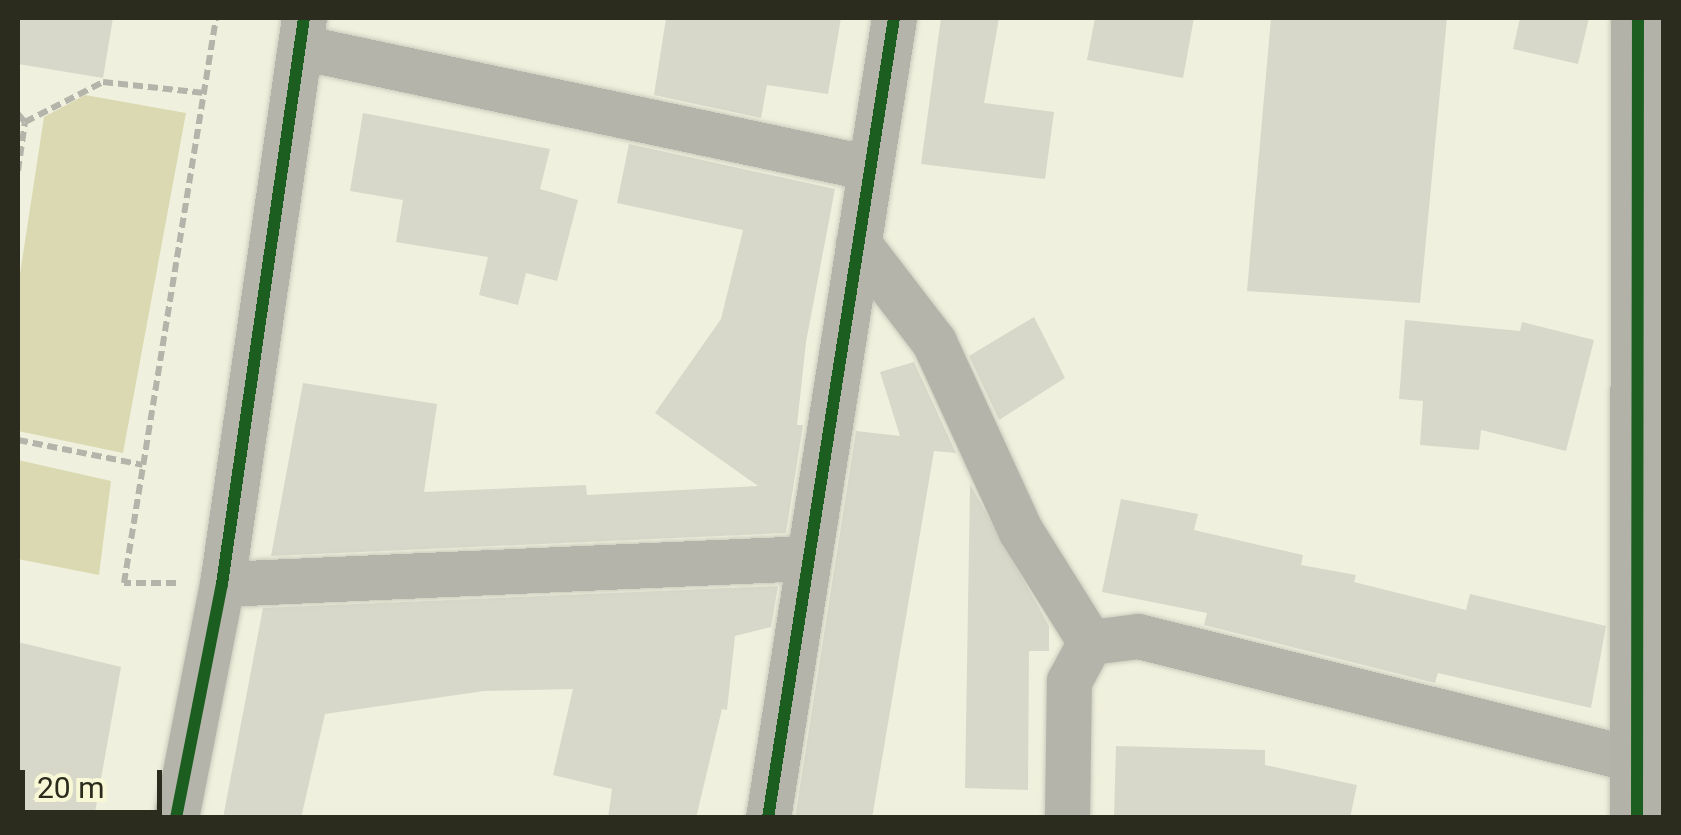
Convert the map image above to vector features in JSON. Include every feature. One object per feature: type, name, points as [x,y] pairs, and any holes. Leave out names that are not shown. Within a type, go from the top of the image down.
[{"type":"street","points":[[768,818],[894,18]]},
{"type":"street","points":[[1637,818],[1638,18]]},
{"type":"street","points":[[176,818],[222,584],[302,32],[870,168]]},
{"type":"street","points":[[858,243],[934,342],[1020,530],[1090,642]]},
{"type":"street","points":[[222,584],[808,558]]},
{"type":"street","points":[[1090,642],[1138,636],[1640,761]]},
{"type":"street","points":[[1067,818],[1069,681],[1090,642]]},
{"type":"path","points":[[216,18],[124,583],[222,584]]},
{"type":"path","points":[[25,122],[103,82],[204,93]]},
{"type":"path","points":[[18,114],[25,122],[18,171]]},
{"type":"path","points":[[18,440],[144,464]]},
{"type":"green space","points":[[85,95],[186,113],[123,453],[18,431],[18,287],[44,117]]},
{"type":"green space","points":[[18,460],[111,481],[99,575],[18,559]]},
{"type":"building","points":[[18,18],[113,18],[103,78],[18,64]]},
{"type":"building","points":[[666,18],[841,18],[828,94],[767,85],[761,118],[654,95]]},
{"type":"building","points":[[941,18],[999,18],[984,103],[1054,112],[1045,179],[921,164]]},
{"type":"building","points":[[1095,18],[1194,18],[1183,78],[1087,60]]},
{"type":"building","points":[[1271,18],[1447,18],[1420,303],[1247,291]]},
{"type":"building","points":[[1520,18],[1589,18],[1578,64],[1513,49]]},
{"type":"building","points":[[363,113],[550,149],[540,189],[578,200],[557,281],[526,273],[518,305],[479,295],[488,257],[396,242],[403,200],[350,191]]},
{"type":"building","points":[[629,144],[835,189],[806,342],[797,425],[803,425],[786,533],[271,556],[303,383],[437,404],[424,492],[586,485],[587,495],[758,486],[655,413],[721,319],[743,230],[617,203]]},
{"type":"building","points":[[1034,317],[1065,378],[999,420],[969,356]]},
{"type":"building","points":[[1405,320],[1520,331],[1522,322],[1594,340],[1566,451],[1481,430],[1479,450],[1420,445],[1423,401],[1399,399]]},
{"type":"building","points":[[914,362],[956,453],[934,451],[872,818],[795,818],[856,431],[900,436],[880,372]]},
{"type":"building","points":[[970,484],[1049,626],[1049,651],[1029,651],[1028,790],[965,788]]},
{"type":"building","points":[[1121,499],[1198,514],[1194,530],[1303,555],[1301,565],[1356,575],[1354,582],[1466,610],[1470,594],[1606,626],[1591,708],[1438,673],[1435,683],[1204,625],[1207,613],[1102,592]]},
{"type":"building","points":[[778,586],[771,627],[735,636],[727,710],[722,709],[696,818],[608,818],[612,789],[553,775],[573,689],[484,691],[325,714],[301,818],[223,818],[263,608]]},
{"type":"building","points":[[18,642],[121,667],[94,818],[18,818]]},
{"type":"building","points":[[1116,746],[1265,750],[1265,765],[1357,785],[1350,818],[1114,818]]},
{"type":"cycle path","points":[[176,818],[222,584],[304,18]]},
{"type":"cycle path","points":[[768,818],[894,18]]},
{"type":"cycle path","points":[[1637,818],[1638,18]]}]
